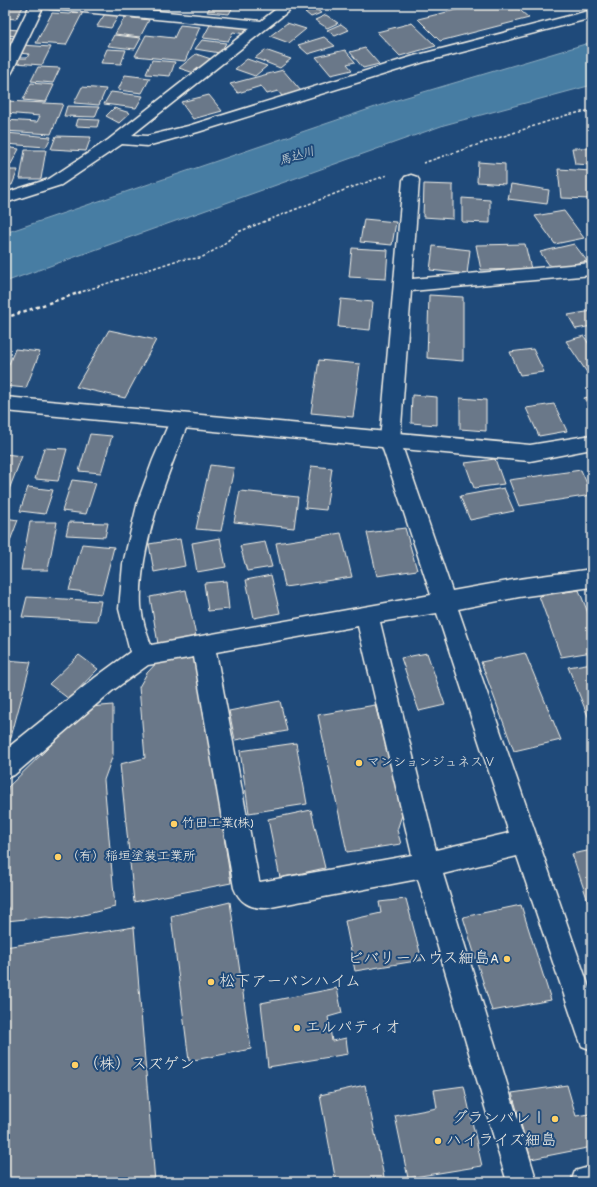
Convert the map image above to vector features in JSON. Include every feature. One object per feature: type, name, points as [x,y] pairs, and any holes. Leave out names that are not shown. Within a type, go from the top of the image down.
[{"type":"street","points":[[5,72],[37,5]]},
{"type":"street","points":[[51,5],[264,25]]},
{"type":"street","points":[[5,198],[55,182],[119,139],[290,5]]},
{"type":"street","points":[[119,139],[147,141],[193,129],[419,60],[542,26],[592,14]]},
{"type":"street","points":[[411,180],[390,440],[592,1036]]},
{"type":"street","points":[[402,286],[592,269]]},
{"type":"street","points":[[5,404],[530,453],[592,442]]},
{"type":"street","points":[[143,656],[132,620],[130,607],[135,549],[161,464],[179,421]]},
{"type":"street","points":[[5,767],[104,684],[143,656],[519,588],[592,578]]},
{"type":"street","points":[[367,615],[427,865],[522,1182]]},
{"type":"street","points":[[203,644],[247,888],[256,896],[427,865],[525,842]]},
{"type":"street","points":[[586,1182],[592,1181]]},
{"type":"path","points":[[5,318],[150,268],[178,260],[201,258]]},
{"type":"water","name":"馬込川","points":[[592,42],[592,85],[444,125],[5,282],[5,233],[390,102]]},
{"type":"building","points":[[5,5],[24,5],[16,19],[5,18]]},
{"type":"building","points":[[211,5],[234,5],[229,14],[207,12]]},
{"type":"building","points":[[476,5],[514,5],[529,18],[440,41],[418,19]]},
{"type":"building","points":[[315,8],[321,13],[311,17],[305,12]]},
{"type":"building","points":[[74,12],[83,12],[66,45],[36,43],[52,13],[70,14]]},
{"type":"building","points":[[105,14],[119,15],[111,28],[97,26]]},
{"type":"building","points":[[326,15],[338,23],[327,28],[315,20]]},
{"type":"building","points":[[125,17],[149,20],[140,37],[115,34]]},
{"type":"building","points":[[211,23],[248,27],[245,34],[233,32],[228,41],[203,38]]},
{"type":"building","points":[[287,23],[306,29],[289,43],[270,36]]},
{"type":"building","points":[[412,23],[436,46],[400,56],[377,32]]},
{"type":"building","points":[[341,24],[349,30],[335,36],[327,30]]},
{"type":"building","points":[[180,25],[200,27],[185,61],[135,56],[146,35],[174,38]]},
{"type":"building","points":[[5,29],[20,30],[18,36],[5,35]]},
{"type":"building","points":[[114,35],[141,38],[135,49],[108,46]]},
{"type":"building","points":[[5,37],[15,38],[12,47],[5,46]]},
{"type":"building","points":[[324,37],[335,46],[308,54],[298,45]]},
{"type":"building","points":[[202,40],[226,43],[220,53],[195,49]]},
{"type":"building","points":[[22,45],[51,47],[42,65],[15,63],[17,58],[27,58],[29,54],[18,53]]},
{"type":"building","points":[[365,48],[379,64],[363,68],[350,52]]},
{"type":"building","points":[[107,49],[126,50],[121,64],[101,63]]},
{"type":"building","points":[[265,50],[291,59],[280,68],[255,58]]},
{"type":"building","points":[[345,50],[355,62],[347,64],[352,70],[331,75],[316,57]]},
{"type":"building","points":[[196,54],[211,59],[194,73],[179,68]]},
{"type":"building","points":[[247,59],[267,66],[255,76],[235,69]]},
{"type":"building","points":[[152,60],[175,62],[170,76],[146,74]]},
{"type":"building","points":[[38,67],[60,68],[53,83],[31,81]]},
{"type":"building","points":[[283,70],[301,91],[282,96],[278,91],[267,94],[261,86],[238,93],[230,84]]},
{"type":"building","points":[[125,75],[150,78],[142,93],[118,90]]},
{"type":"building","points":[[31,83],[54,85],[46,102],[23,100]]},
{"type":"building","points":[[82,87],[106,89],[99,105],[74,103]]},
{"type":"building","points":[[111,92],[143,96],[136,108],[104,104]]},
{"type":"building","points":[[209,95],[222,111],[193,119],[181,102]]},
{"type":"building","points":[[7,101],[63,104],[51,134],[5,131],[5,120],[37,122],[40,116],[5,113]]},
{"type":"building","points":[[67,106],[99,107],[95,117],[64,116]]},
{"type":"building","points":[[114,108],[130,113],[119,123],[106,116]]},
{"type":"building","points":[[78,119],[99,120],[97,127],[76,126]]},
{"type":"building","points":[[6,133],[51,137],[46,147],[5,144]]},
{"type":"building","points":[[56,136],[91,137],[86,151],[51,149]]},
{"type":"building","points":[[5,147],[19,149],[10,166],[5,165]]},
{"type":"building","points":[[572,148],[592,148],[592,165],[575,164]]},
{"type":"building","points":[[25,150],[46,150],[41,179],[20,179]]},
{"type":"building","points":[[478,162],[505,164],[505,184],[477,182]]},
{"type":"building","points":[[558,169],[592,171],[592,199],[561,198]]},
{"type":"building","points":[[6,170],[18,170],[12,185],[5,185]]},
{"type":"building","points":[[424,184],[453,185],[453,219],[423,217]]},
{"type":"building","points":[[511,184],[549,190],[547,204],[508,199]]},
{"type":"building","points":[[462,198],[490,200],[490,223],[462,222]]},
{"type":"building","points":[[564,211],[584,238],[555,244],[535,216]]},
{"type":"building","points":[[364,219],[396,222],[392,245],[360,242]]},
{"type":"building","points":[[525,244],[531,269],[481,270],[476,245]]},
{"type":"building","points":[[574,244],[587,261],[552,269],[540,252]]},
{"type":"building","points":[[433,246],[470,250],[467,274],[430,270]]},
{"type":"building","points":[[352,248],[388,250],[386,279],[349,277]]},
{"type":"building","points":[[429,295],[463,297],[463,361],[427,358]]},
{"type":"building","points":[[341,299],[373,302],[370,330],[338,327]]},
{"type":"building","points":[[592,311],[592,326],[576,329],[568,315]]},
{"type":"building","points":[[109,330],[156,340],[125,398],[76,387]]},
{"type":"building","points":[[584,336],[592,349],[592,380],[566,341]]},
{"type":"building","points":[[15,349],[40,352],[26,388],[5,386],[5,374]]},
{"type":"building","points":[[533,349],[544,372],[520,375],[510,352]]},
{"type":"building","points":[[319,360],[360,364],[353,417],[311,413]]},
{"type":"building","points":[[412,395],[437,397],[437,425],[411,423]]},
{"type":"building","points":[[592,396],[592,412],[584,398]]},
{"type":"building","points":[[460,398],[486,400],[486,431],[460,429]]},
{"type":"building","points":[[554,404],[567,431],[539,436],[526,408]]},
{"type":"building","points":[[90,434],[112,436],[101,473],[79,471]]},
{"type":"building","points":[[44,448],[67,449],[58,481],[35,479]]},
{"type":"building","points":[[5,454],[22,456],[5,500]]},
{"type":"building","points":[[495,459],[504,484],[474,488],[465,463]]},
{"type":"building","points":[[210,465],[234,468],[221,531],[196,529]]},
{"type":"building","points":[[311,466],[332,468],[326,510],[305,508]]},
{"type":"building","points":[[581,470],[592,495],[519,506],[509,480]]},
{"type":"building","points":[[72,480],[96,483],[86,514],[62,511]]},
{"type":"building","points":[[28,487],[53,490],[45,514],[20,511]]},
{"type":"building","points":[[504,488],[514,511],[470,520],[460,496]]},
{"type":"building","points":[[240,491],[298,497],[294,528],[234,522]]},
{"type":"building","points":[[5,518],[18,520],[5,554]]},
{"type":"building","points":[[30,522],[57,522],[48,570],[21,570]]},
{"type":"building","points":[[69,522],[108,523],[105,537],[66,535]]},
{"type":"building","points":[[405,528],[417,570],[377,576],[367,533]]},
{"type":"building","points":[[341,533],[352,577],[285,587],[276,543]]},
{"type":"building","points":[[220,538],[226,567],[197,572],[192,543]]},
{"type":"building","points":[[180,539],[185,566],[154,572],[149,544]]},
{"type":"building","points":[[265,542],[272,567],[247,571],[240,546]]},
{"type":"building","points":[[82,544],[114,547],[102,594],[69,590]]},
{"type":"building","points":[[271,575],[280,613],[254,618],[246,580]]},
{"type":"building","points":[[226,581],[229,609],[208,611],[204,583]]},
{"type":"building","points":[[186,590],[196,636],[158,644],[150,597]]},
{"type":"building","points":[[579,590],[592,623],[592,652],[561,657],[539,596]]},
{"type":"building","points":[[27,597],[101,601],[97,621],[22,617]]},
{"type":"building","name":"竹田工業(株)","points":[[197,653],[231,883],[134,902],[120,764],[145,758],[139,687],[147,673],[161,658]]},
{"type":"building","points":[[427,653],[445,705],[419,711],[401,658]]},
{"type":"building","points":[[525,653],[561,740],[514,751],[481,662]]},
{"type":"building","points":[[79,655],[98,669],[69,699],[49,684]]},
{"type":"building","points":[[5,660],[31,662],[10,741],[5,741]]},
{"type":"building","points":[[592,663],[592,726],[568,667]]},
{"type":"building","points":[[280,701],[287,731],[235,740],[229,711]]},
{"type":"building","name":"（有）稲垣塗装工業所","points":[[113,705],[113,755],[104,780],[115,907],[68,919],[46,917],[6,921],[8,907],[5,908],[5,807],[8,787],[90,707]]},
{"type":"building","name":"マンションジュネスⅤ","points":[[375,705],[403,812],[397,830],[401,844],[347,852],[318,715]]},
{"type":"building","points":[[296,743],[307,804],[249,813],[240,751]]},
{"type":"building","points":[[311,810],[325,868],[280,878],[268,819]]},
{"type":"building","points":[[592,850],[592,913],[572,854]]},
{"type":"building","points":[[406,899],[422,960],[355,971],[345,921],[381,913],[379,902]]},
{"type":"building","name":"松下アーバンハイム","points":[[230,902],[251,1049],[189,1061],[171,916]]},
{"type":"building","name":"ビバリーハウス細島A","points":[[521,905],[551,1000],[492,1011],[463,917]]},
{"type":"building","name":"（株）スズゲン","points":[[134,927],[155,1182],[5,1182],[5,947]]},
{"type":"building","name":"エルパティオ","points":[[337,988],[342,1013],[328,1017],[332,1041],[346,1038],[348,1054],[268,1067],[261,1003]]},
{"type":"building","points":[[365,1085],[385,1182],[336,1182],[320,1095]]},
{"type":"building","name":"グランパレⅠ","points":[[567,1085],[576,1116],[589,1114],[592,1123],[592,1147],[531,1159],[512,1093]]},
{"type":"building","name":"ハイライズ細島","points":[[464,1086],[482,1166],[408,1178],[395,1116],[437,1108],[434,1090]]},
{"type":"place","name":"マンションジュネスⅤ","points":[[359,763]]},
{"type":"place","name":"竹田工業(株)","points":[[174,824]]},
{"type":"place","name":"（有）稲垣塗装工業所","points":[[58,857]]},
{"type":"place","name":"ビバリーハウス細島A","points":[[507,959]]},
{"type":"place","name":"松下アーバンハイム","points":[[211,982]]},
{"type":"place","name":"エルパティオ","points":[[297,1028]]},
{"type":"place","name":"（株）スズゲン","points":[[75,1065]]},
{"type":"place","name":"グランパレⅠ","points":[[555,1119]]},
{"type":"place","name":"ハイライズ細島","points":[[438,1141]]}]
